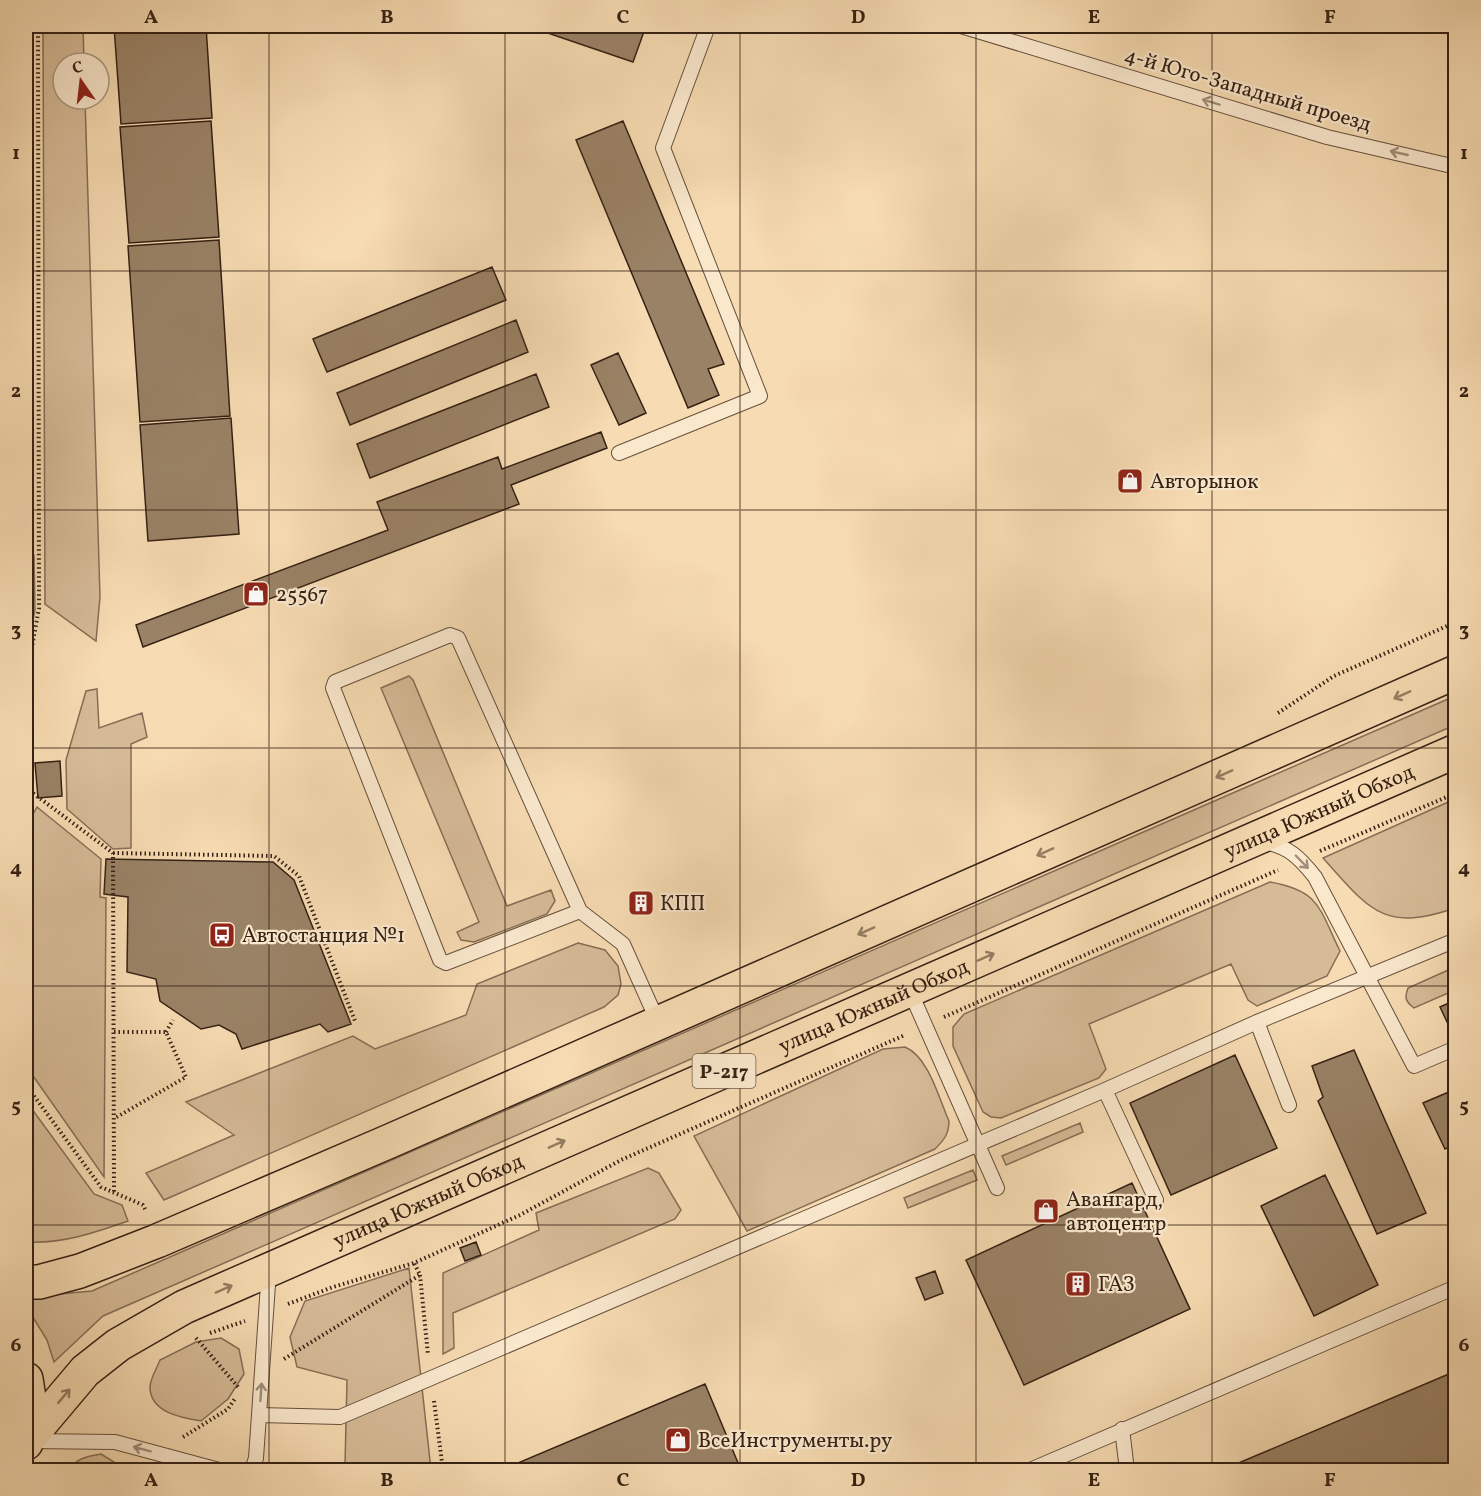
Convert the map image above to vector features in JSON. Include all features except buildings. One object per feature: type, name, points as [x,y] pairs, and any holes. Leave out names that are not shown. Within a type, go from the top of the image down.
[{"type":"main road","points":[[26,1282],[39,1282],[80,1271],[156,1241],[1455,672]]},
{"type":"main road","name":"улица Южный Обход","points":[[26,1442],[85,1371],[118,1345],[184,1307],[1455,751]]},
{"type":"main road","points":[[26,1380],[29,1398],[26,1442]]},
{"type":"lane","points":[[619,453],[760,396],[663,148],[708,26]]},
{"type":"lane","name":"4-й Юго-Западный проезд","points":[[961,26],[1327,137],[1455,166]]},
{"type":"lane","points":[[580,911],[446,963],[440,960],[333,688],[335,682],[450,635],[458,638],[580,911],[623,944],[658,1022]]},
{"type":"lane","points":[[1250,840],[1282,845],[1301,860],[1315,877],[1414,1066],[1455,1048]]},
{"type":"lane","points":[[259,1414],[340,1417],[978,1145],[1257,1022],[1455,940]]},
{"type":"lane","points":[[910,991],[997,1188]]},
{"type":"lane","points":[[1257,1022],[1289,1105]]},
{"type":"lane","points":[[1105,1090],[1156,1200]]},
{"type":"lane","points":[[252,1470],[259,1414],[269,1269]]},
{"type":"lane","points":[[1030,1470],[1455,1287]]},
{"type":"lane","points":[[1122,1429],[1126,1470]]},
{"type":"lane","points":[[26,1442],[115,1442],[219,1470]]},
{"type":"path","points":[[26,680],[39,608],[38,26]]},
{"type":"path","points":[[26,788],[113,853],[274,856],[299,876],[355,1021]]},
{"type":"path","points":[[113,853],[114,1193]]},
{"type":"path","points":[[166,1032],[173,1020]]},
{"type":"path","points":[[114,1032],[166,1032]]},
{"type":"path","points":[[114,1118],[186,1077],[166,1032]]},
{"type":"path","points":[[196,1338],[242,1390]]},
{"type":"shaded area","points":[[26,26],[32,26],[32,157],[26,157]]},
{"type":"shaded area","points":[[43,26],[83,26],[84,51],[51,51],[51,111],[85,111],[100,597],[96,641],[45,604]]},
{"type":"shaded area","points":[[26,555],[34,555],[35,610],[26,655]]},
{"type":"shaded area","points":[[409,676],[413,680],[507,906],[551,890],[555,901],[547,914],[474,942],[461,940],[457,932],[479,922],[381,688]]},
{"type":"shaded area","points":[[97,689],[99,728],[142,713],[147,737],[131,744],[131,848],[113,849],[67,809],[66,760],[86,691]]},
{"type":"shaded area","points":[[1455,696],[1455,725],[103,1316],[54,1362],[47,1340],[26,1306],[26,1297],[92,1291]]},
{"type":"shaded area","points":[[1455,799],[1455,908],[1410,918],[1394,917],[1379,912],[1353,891],[1323,858]]},
{"type":"shaded area","points":[[37,807],[101,859],[100,897],[106,898],[104,1177],[26,1066],[26,827]]},
{"type":"shaded area","points":[[1270,882],[1300,891],[1316,904],[1322,913],[1340,951],[1327,976],[1257,1006],[1248,1000],[1231,964],[1089,1024],[1106,1069],[1099,1078],[1001,1118],[991,1117],[983,1112],[953,1046],[953,1027],[964,1014]]},
{"type":"shaded area","points":[[578,943],[605,950],[618,966],[621,984],[618,995],[604,1007],[164,1200],[146,1173],[234,1135],[186,1102],[353,1036],[375,1049],[466,1015],[477,984]]},
{"type":"shaded area","points":[[1455,967],[1455,990],[1414,1008],[1408,1002],[1406,994],[1408,988]]},
{"type":"shaded area","points":[[905,1047],[921,1060],[927,1069],[949,1121],[947,1133],[941,1143],[935,1149],[747,1231],[694,1136],[883,1049]]},
{"type":"shaded area","points":[[26,1101],[94,1194],[122,1205],[128,1221],[65,1239],[26,1242]]},
{"type":"shaded area","points":[[1080,1123],[1083,1132],[1006,1165],[1002,1156]]},
{"type":"shaded area","points":[[648,1168],[659,1173],[681,1210],[675,1219],[453,1313],[454,1348],[443,1354],[443,1273],[539,1230],[536,1213]]},
{"type":"shaded area","points":[[973,1170],[977,1180],[908,1208],[904,1198]]},
{"type":"shaded area","points":[[409,1268],[431,1470],[365,1470],[345,1464],[347,1380],[297,1367],[290,1337],[305,1301]]},
{"type":"shaded area","points":[[221,1338],[239,1349],[244,1374],[228,1399],[201,1421],[169,1413],[155,1403],[150,1387],[160,1360],[196,1342]]},
{"type":"shaded area","points":[[101,1454],[117,1464],[120,1470],[70,1470],[79,1460]]},
{"type":"place","name":"Авторынок","points":[[1130,481]]},
{"type":"place","name":"25567","points":[[256,594]]},
{"type":"place","name":"КПП","points":[[641,903]]},
{"type":"place","name":"Автостанция №1","points":[[222,935]]},
{"type":"place","name":"Авангард, автоцентр","points":[[1046,1211]]},
{"type":"place","name":"ГАЗ","points":[[1078,1284]]},
{"type":"place","name":"ВсеИнструменты.ру","points":[[678,1440]]}]
